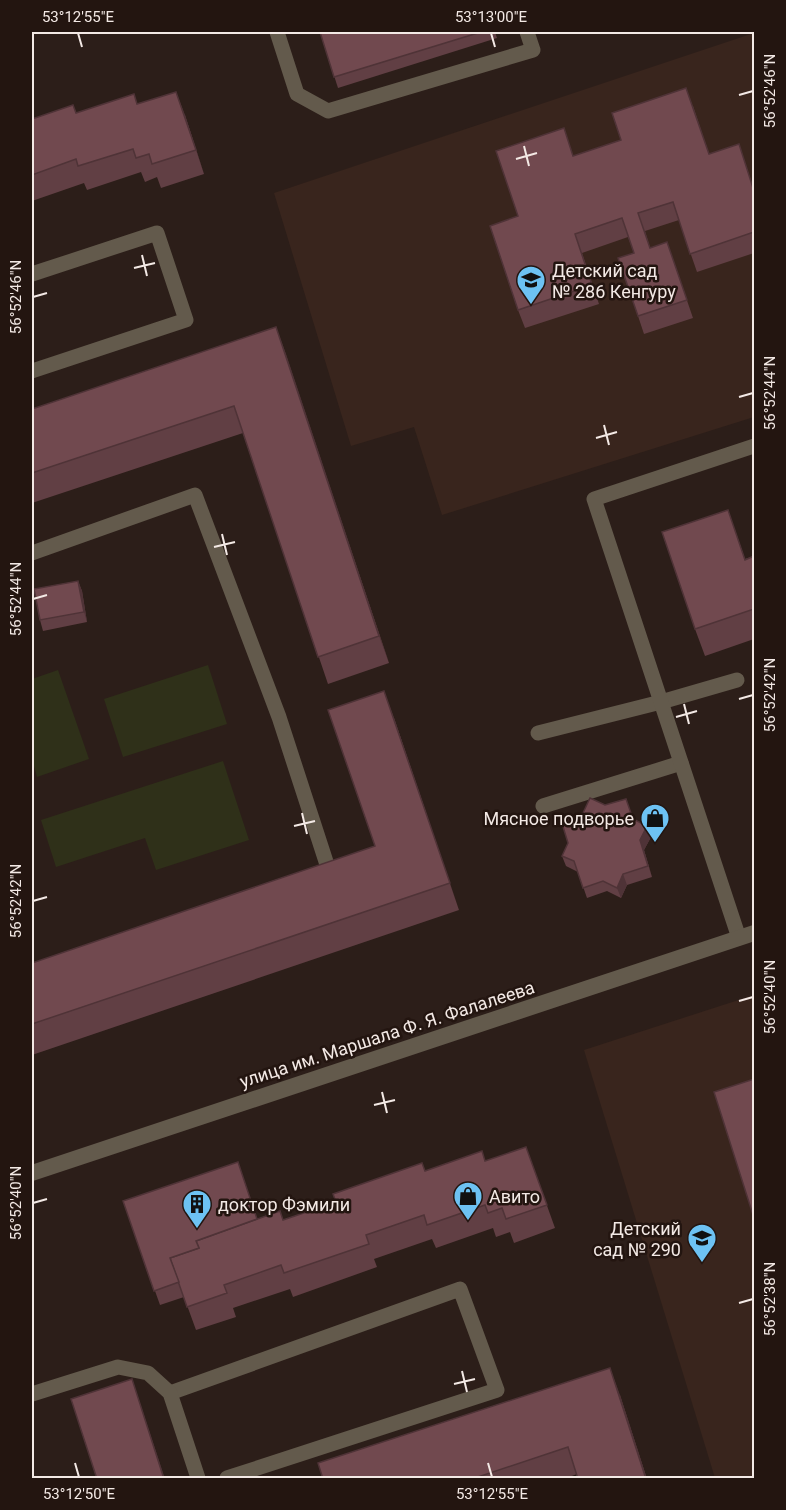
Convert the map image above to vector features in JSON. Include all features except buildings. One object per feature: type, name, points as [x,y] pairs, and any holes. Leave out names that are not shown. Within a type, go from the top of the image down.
[{"type":"street","name":"улица им. Маршала Ф. Я. Фалалеева","points":[[32,1173],[747,935]]},
{"type":"lane","points":[[277,32],[297,94],[328,111],[533,50],[527,32]]},
{"type":"lane","points":[[32,274],[157,233],[186,320],[32,370]]},
{"type":"lane","points":[[747,935],[681,763],[594,499],[754,446]]},
{"type":"lane","points":[[32,553],[195,495],[279,717],[331,877],[309,884]]},
{"type":"lane","points":[[538,733],[737,680]]},
{"type":"lane","points":[[543,806],[681,763]]},
{"type":"lane","points":[[170,1393],[460,1289],[497,1390],[227,1479]]},
{"type":"lane","points":[[32,1394],[118,1367],[148,1373],[170,1393],[198,1479]]},
{"type":"shaded area","name":"Детский сад № 286 Кенгуру","points":[[754,33],[754,417],[442,515],[414,427],[351,446],[274,193]]},
{"type":"shaded area","name":"Детский сад № 290","points":[[754,995],[754,1478],[715,1478],[584,1050]]},
{"type":"green space","points":[[208,665],[227,724],[123,757],[104,699]]},
{"type":"green space","points":[[58,670],[89,759],[37,777],[32,759],[32,679]]},
{"type":"green space","points":[[223,761],[249,840],[156,870],[145,838],[56,867],[41,820]]},
{"type":"place","name":"Детский сад № 286 Кенгуру","points":[[531,306]]},
{"type":"place","name":"Мясное подворье","points":[[655,844]]},
{"type":"place","name":"Авито","points":[[468,1222]]},
{"type":"place","name":"доктор Фэмили","points":[[197,1230]]},
{"type":"place","name":"Детский сад № 290","points":[[702,1264]]}]
